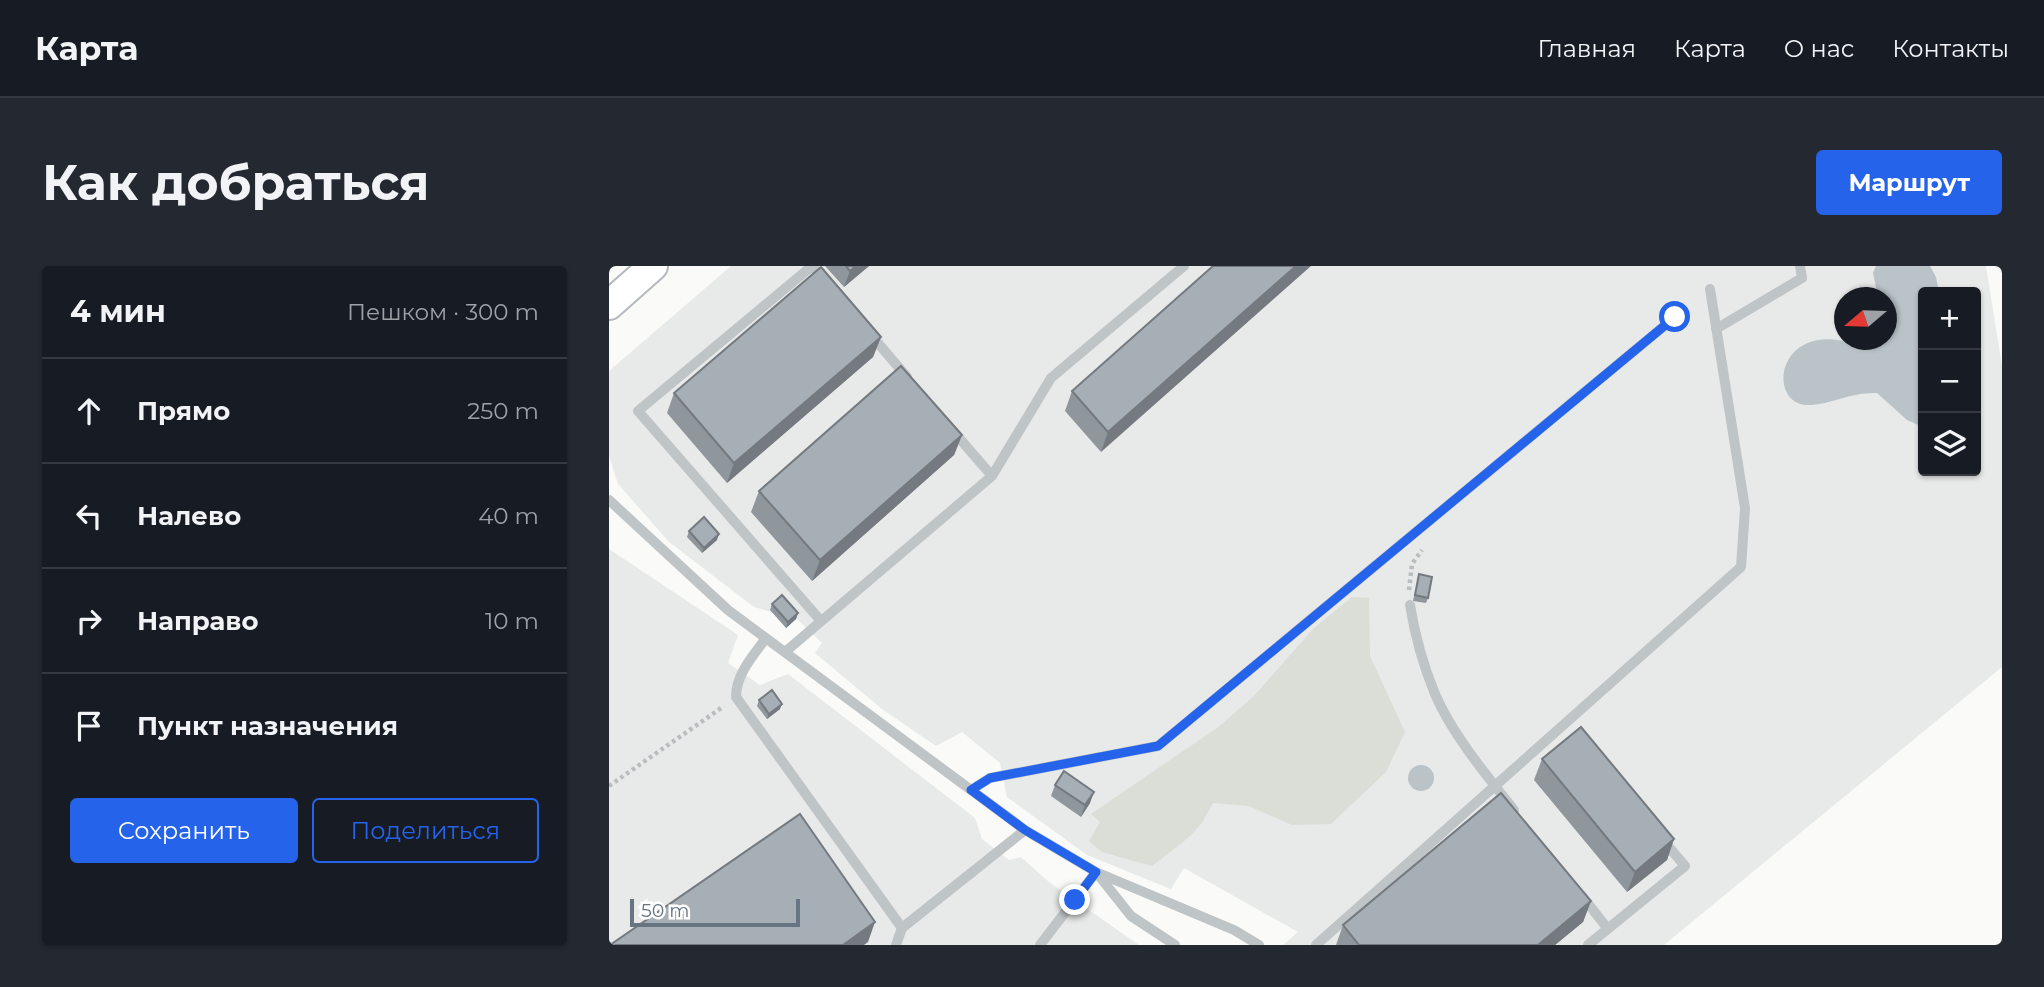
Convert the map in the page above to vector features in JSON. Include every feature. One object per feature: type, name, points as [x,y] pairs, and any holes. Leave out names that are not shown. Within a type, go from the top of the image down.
[{"type":"main road","points":[[614,303],[653,266]]},
{"type":"lane","points":[[821,621],[638,411],[811,266],[829,287]]},
{"type":"lane","points":[[785,652],[992,476],[1051,378],[1184,266]]},
{"type":"lane","points":[[1717,329],[1802,278],[1800,266]]},
{"type":"lane","points":[[1316,945],[1741,567],[1745,509],[1710,289]]},
{"type":"lane","points":[[971,790],[990,778],[1158,746],[1675,317]]},
{"type":"lane","points":[[866,329],[911,381]]},
{"type":"lane","points":[[947,423],[992,476]]},
{"type":"lane","points":[[609,500],[728,610],[1025,830],[1096,872],[1234,930],[1259,945]]},
{"type":"lane","points":[[1410,605],[1419,650],[1436,696],[1460,737],[1519,817]]},
{"type":"lane","points":[[766,638],[742,673],[736,685],[736,697],[902,928]]},
{"type":"lane","points":[[1567,722],[1576,732]]},
{"type":"lane","points":[[1588,945],[1685,866],[1651,825]]},
{"type":"lane","points":[[896,945],[902,928],[1025,830]]},
{"type":"lane","points":[[1040,945],[1096,872]]},
{"type":"lane","points":[[1096,872],[1131,916],[1175,945]]},
{"type":"lane","points":[[1576,888],[1608,929]]},
{"type":"path","points":[[1410,605],[1408,592],[1412,565],[1427,542]]},
{"type":"path","points":[[609,786],[736,697]]},
{"type":"shaded area","points":[[731,266],[1986,266],[2002,366],[2002,667],[1664,945],[1283,945],[1298,932],[1184,868],[1171,889],[1087,855],[1007,797],[1000,763],[962,732],[936,746],[882,709],[815,653],[822,643],[797,619],[754,607],[669,542],[618,484],[609,456],[609,371]]},
{"type":"shaded area","points":[[1876,266],[1930,266],[1936,277],[1938,287],[1918,287],[1918,425],[1907,420],[1877,393],[1858,394],[1808,405],[1794,401],[1786,391],[1783,378],[1787,364],[1796,351],[1811,342],[1834,339],[1834,350],[1897,350],[1897,287],[1876,287],[1873,273]]},
{"type":"shaded area","points":[[609,549],[738,635],[728,663],[760,685],[788,674],[975,818],[982,839],[1009,860],[1021,857],[1049,882],[1139,945],[609,945]]},
{"type":"shaded area","points":[[1352,597],[1369,598],[1370,656],[1405,732],[1386,772],[1331,824],[1292,825],[1249,806],[1213,803],[1202,823],[1188,838],[1152,866],[1102,852],[1089,841],[1100,822],[1091,814],[1217,728],[1254,696],[1314,628]]},
{"type":"shaded area","points":[[1421,765],[1430,769],[1434,778],[1430,787],[1421,791],[1412,787],[1408,778],[1412,769]]},
{"type":"building","points":[[1213,266],[1296,266],[1108,432],[1072,391]]},
{"type":"building","points":[[821,267],[881,337],[734,463],[674,393]]},
{"type":"building","points":[[901,366],[962,435],[820,560],[759,491]]},
{"type":"building","points":[[704,517],[719,534],[704,548],[689,531]]},
{"type":"building","points":[[1419,574],[1432,577],[1428,598],[1415,595]]},
{"type":"building","points":[[782,595],[798,613],[788,622],[772,604]]},
{"type":"building","points":[[772,690],[782,704],[769,714],[759,700]]},
{"type":"building","points":[[1581,727],[1674,839],[1635,872],[1542,759]]},
{"type":"building","points":[[1064,771],[1094,792],[1085,805],[1055,785]]},
{"type":"building","points":[[1501,793],[1591,901],[1538,945],[1359,945],[1343,925]]},
{"type":"building","points":[[800,814],[875,922],[843,945],[610,945]]},
{"type":"route","points":[[1075,900],[1096,872],[1025,830],[971,790],[990,778],[1158,746],[1675,317]]}]
